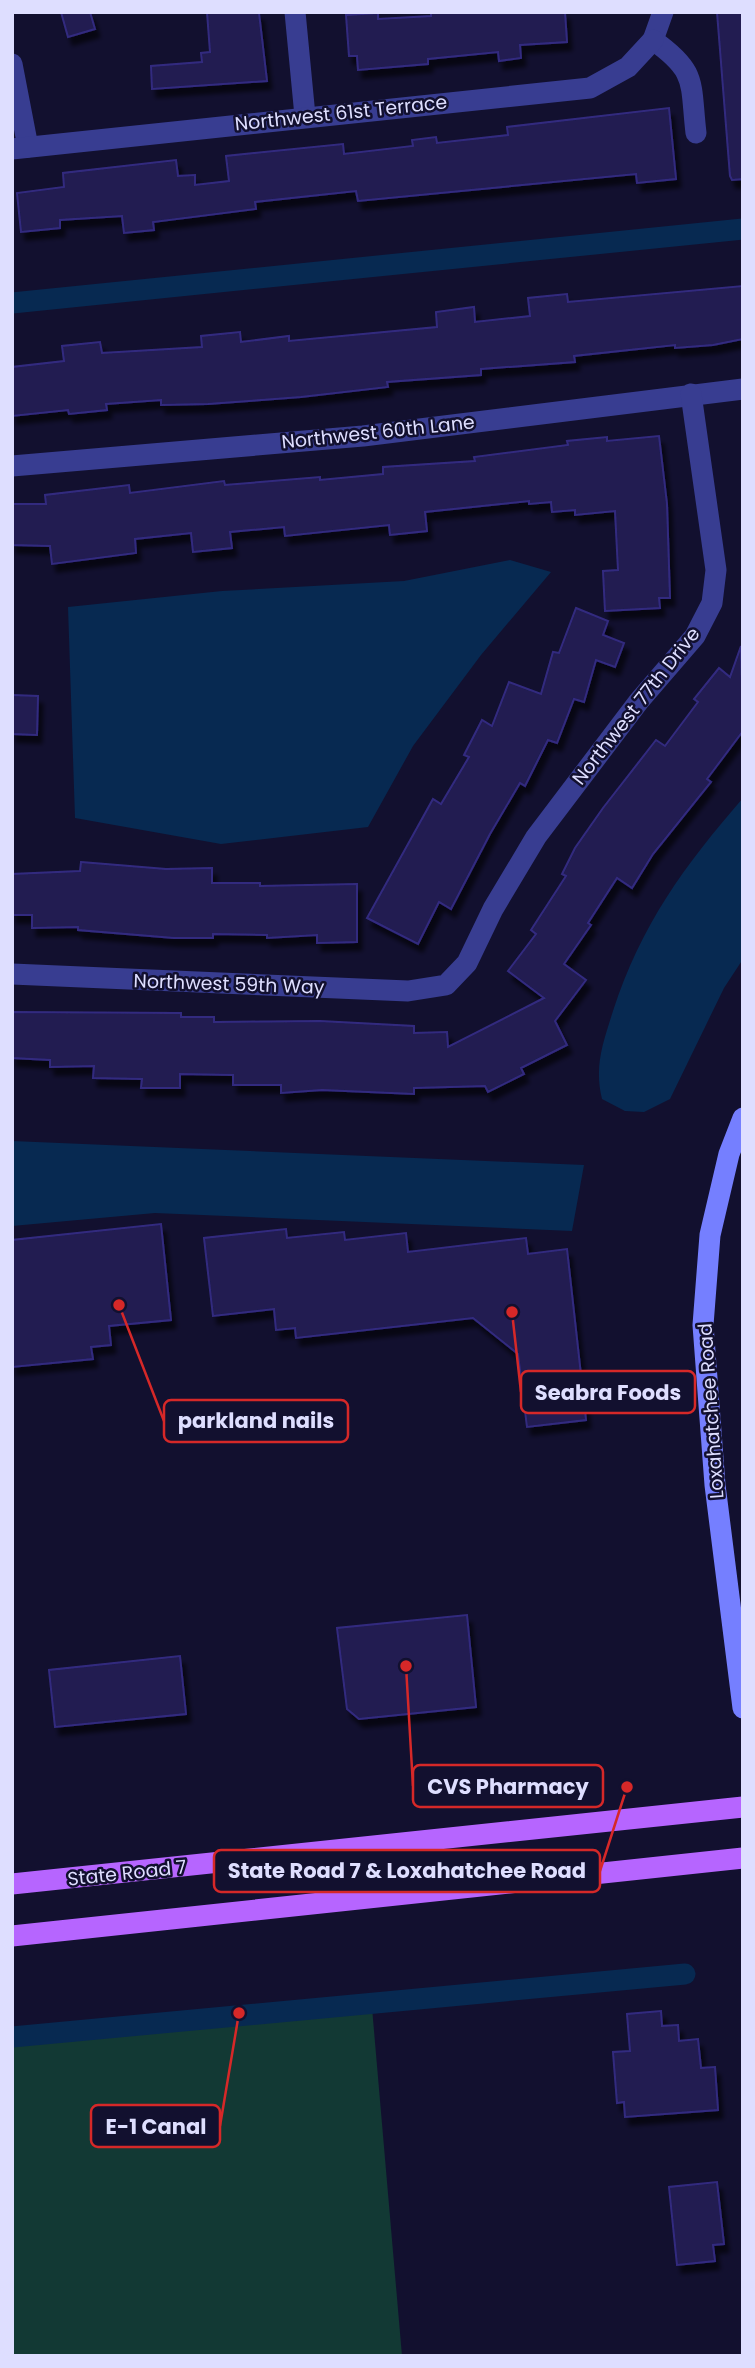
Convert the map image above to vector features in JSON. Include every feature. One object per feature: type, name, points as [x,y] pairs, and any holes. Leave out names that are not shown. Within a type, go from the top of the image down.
[{"type":"main road","name":"Loxahatchee Road","points":[[743,1118],[729,1154],[710,1235],[703,1325],[715,1485],[743,1708]]},
{"type":"main road","name":"State Road 7","points":[[12,1885],[743,1807]]},
{"type":"main road","points":[[12,1936],[743,1858]]},
{"type":"street","points":[[295,12],[306,116]]},
{"type":"street","points":[[663,12],[653,40],[676,56],[689,71],[696,134]]},
{"type":"street","name":"Northwest 61st Terrace","points":[[20,148],[590,88],[628,67],[653,40]]},
{"type":"street","points":[[12,64],[20,148]]},
{"type":"street","name":"Northwest 60th Lane","points":[[12,466],[363,436],[743,389]]},
{"type":"street","name":"Northwest 77th Drive","points":[[446,985],[467,963],[493,909],[536,836],[639,701],[695,636],[712,603],[716,570],[691,394]]},
{"type":"street","name":"Northwest 59th Way","points":[[12,974],[408,991],[446,985]]},
{"type":"green space","points":[[371,1996],[402,2356],[12,2356],[12,2037]]},
{"type":"water","points":[[510,560],[551,572],[481,655],[413,746],[368,827],[221,844],[75,818],[68,607],[222,591],[404,581]]},
{"type":"water","points":[[743,798],[743,959],[724,988],[670,1099],[644,1112],[625,1111],[602,1099],[599,1076],[603,1044],[624,980],[666,898]]},
{"type":"water","points":[[12,1141],[584,1165],[572,1231],[155,1213],[12,1226]]},
{"type":"building","points":[[61,12],[90,12],[95,29],[68,37]]},
{"type":"building","points":[[207,12],[259,13],[267,81],[152,89],[151,66],[202,62],[201,53],[210,52]]},
{"type":"building","points":[[431,12],[565,12],[567,42],[520,45],[521,58],[499,61],[498,52],[428,59],[428,64],[358,70],[357,56],[349,56],[346,15],[378,13],[378,19],[431,16]]},
{"type":"building","points":[[717,12],[743,12],[743,179],[732,180],[730,176]]},
{"type":"building","points":[[669,108],[676,179],[637,183],[636,174],[358,201],[356,191],[255,202],[256,209],[153,222],[154,230],[124,233],[122,216],[60,220],[60,228],[21,232],[17,193],[64,187],[63,173],[176,160],[178,176],[195,175],[195,185],[229,181],[226,156],[343,144],[344,154],[413,146],[412,140],[436,137],[437,143],[508,135],[507,127]]},
{"type":"building","points":[[743,286],[743,339],[713,345],[675,348],[675,345],[574,356],[575,362],[481,369],[481,375],[387,382],[388,387],[301,397],[208,404],[161,405],[161,400],[106,404],[107,410],[69,414],[68,410],[12,416],[12,367],[64,361],[62,346],[100,342],[102,353],[202,347],[201,336],[240,332],[241,342],[289,336],[289,341],[437,327],[436,312],[474,307],[475,322],[530,316],[528,298],[567,294],[568,302]]},
{"type":"building","points":[[659,436],[667,504],[670,598],[659,598],[660,608],[605,611],[603,571],[618,570],[615,511],[575,515],[575,510],[552,512],[551,502],[529,504],[529,501],[425,512],[427,531],[390,535],[389,525],[285,536],[284,527],[230,532],[232,548],[193,552],[191,533],[135,539],[136,553],[52,564],[50,546],[12,545],[12,504],[46,504],[45,495],[129,485],[130,493],[224,481],[225,485],[383,474],[383,467],[475,461],[474,457],[568,445],[567,441],[607,437],[607,441]]},
{"type":"building","points":[[576,608],[608,621],[603,635],[624,643],[615,667],[596,660],[584,702],[574,699],[557,743],[548,740],[525,786],[520,783],[490,834],[451,909],[439,902],[418,944],[367,918],[433,799],[441,804],[469,757],[464,755],[482,720],[492,726],[509,682],[541,694],[553,652],[559,653]]},
{"type":"building","points":[[741,646],[743,731],[707,779],[711,782],[653,854],[632,888],[617,878],[588,923],[591,925],[564,964],[586,980],[555,1021],[567,1045],[521,1068],[524,1074],[488,1092],[485,1086],[414,1088],[414,1094],[322,1090],[281,1093],[281,1085],[233,1085],[233,1075],[180,1074],[180,1088],[141,1088],[142,1079],[93,1078],[94,1066],[50,1067],[50,1060],[12,1058],[12,1012],[181,1013],[181,1017],[214,1017],[214,1022],[320,1021],[414,1026],[414,1033],[447,1032],[448,1047],[544,998],[508,971],[536,934],[531,930],[566,876],[562,874],[575,848],[656,740],[665,746],[698,702],[694,699],[719,668],[730,677]]},
{"type":"building","points":[[12,695],[38,696],[37,735],[12,734]]},
{"type":"building","points":[[81,862],[166,869],[212,868],[212,883],[260,883],[260,886],[357,884],[357,942],[317,943],[317,935],[267,938],[267,935],[213,934],[213,938],[174,938],[78,930],[78,927],[32,928],[32,915],[12,915],[12,874],[80,871]]},
{"type":"building","points":[[161,1224],[171,1320],[109,1326],[111,1345],[91,1347],[93,1359],[12,1367],[12,1240]]},
{"type":"building","points":[[286,1229],[287,1238],[344,1232],[345,1240],[406,1233],[408,1252],[526,1238],[528,1254],[567,1249],[586,1420],[527,1427],[518,1354],[473,1318],[296,1338],[295,1328],[276,1330],[274,1309],[213,1316],[204,1238]]},
{"type":"building","points":[[467,1615],[476,1707],[359,1719],[347,1709],[337,1628]]},
{"type":"building","points":[[180,1656],[186,1714],[55,1727],[49,1670]]},
{"type":"building","points":[[661,2011],[662,2026],[678,2025],[679,2041],[698,2039],[701,2068],[715,2067],[718,2110],[625,2117],[624,2102],[617,2103],[613,2052],[630,2051],[627,2014]]},
{"type":"building","points":[[717,2182],[724,2244],[713,2245],[715,2261],[677,2265],[669,2187]]},
{"type":"waterway","points":[[12,303],[743,229]]},
{"type":"waterway","points":[[12,2037],[685,1974]]},
{"type":"place","name":"parkland nails","points":[[119,1305]]},
{"type":"place","name":"Seabra Foods","points":[[512,1312]]},
{"type":"place","name":"CVS Pharmacy","points":[[406,1666]]},
{"type":"place","name":"State Road 7 & Loxahatchee Road","points":[[627,1787]]},
{"type":"place","name":"E-1 Canal","points":[[239,2013]]}]
